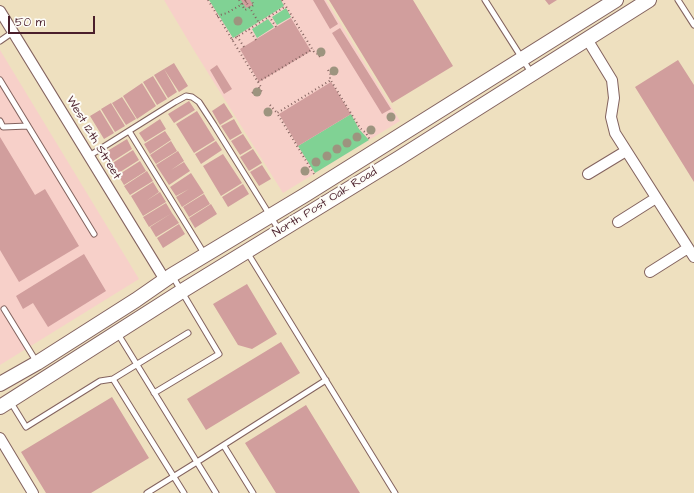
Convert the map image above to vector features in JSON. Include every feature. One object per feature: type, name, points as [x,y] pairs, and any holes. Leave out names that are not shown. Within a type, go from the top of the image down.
[{"type":"main road","name":"North Post Oak Road","points":[[0,384],[37,363],[136,300],[168,277],[270,216],[616,0]]},
{"type":"main road","name":"North Post Oak Road","points":[[5,404],[182,291],[649,0]]},
{"type":"street","name":"West 12th Street","points":[[0,11],[89,156],[168,277]]},
{"type":"street","points":[[587,39],[612,80],[614,98],[611,116],[615,133],[691,252],[650,272]]},
{"type":"street","points":[[588,174],[626,151]]},
{"type":"street","points":[[618,222],[656,198]]},
{"type":"street","points":[[0,438],[33,493]]},
{"type":"lane","points":[[485,0],[532,74]]},
{"type":"lane","points":[[678,0],[694,25]]},
{"type":"lane","points":[[0,41],[13,32]]},
{"type":"lane","points":[[0,80],[94,234]]},
{"type":"lane","points":[[89,156],[186,96],[192,96],[199,102],[279,231]]},
{"type":"lane","points":[[0,121],[3,127],[28,126]]},
{"type":"lane","points":[[129,131],[205,254]]},
{"type":"lane","points":[[247,251],[395,493]]},
{"type":"lane","points":[[154,393],[219,354],[182,291],[168,277]]},
{"type":"lane","points":[[4,309],[37,363]]},
{"type":"lane","points":[[117,333],[216,493]]},
{"type":"lane","points":[[5,404],[26,427],[100,380],[114,379],[188,333]]},
{"type":"lane","points":[[114,379],[184,493]]},
{"type":"lane","points":[[147,493],[224,446],[326,380]]},
{"type":"lane","points":[[224,446],[253,493]]},
{"type":"path","points":[[208,0],[261,87],[260,88],[263,93]]},
{"type":"path","points":[[239,0],[245,10],[254,5],[248,0]]},
{"type":"path","points":[[218,16],[227,13],[248,0]]},
{"type":"path","points":[[248,0],[250,8],[259,23]]},
{"type":"path","points":[[282,0],[313,49],[320,57]]},
{"type":"path","points":[[232,40],[286,6]]},
{"type":"path","points":[[269,16],[276,27]]},
{"type":"path","points":[[249,29],[256,40]]},
{"type":"path","points":[[237,36],[244,47]]},
{"type":"path","points":[[258,82],[313,49]]},
{"type":"path","points":[[328,70],[331,80],[360,128],[366,133],[371,141]]},
{"type":"path","points":[[277,113],[331,80]]},
{"type":"path","points":[[252,92],[260,88]]},
{"type":"path","points":[[270,105],[277,113],[315,176]]},
{"type":"shaded area","points":[[164,0],[326,0],[400,121],[283,193]]},
{"type":"shaded area","points":[[0,50],[139,279],[0,365]]},
{"type":"green space","points":[[209,0],[281,0],[284,6],[233,38]]},
{"type":"green space","points":[[286,8],[291,17],[277,25],[272,17]]},
{"type":"green space","points":[[268,19],[274,27],[257,38],[252,29]]},
{"type":"green space","points":[[351,114],[359,129],[369,140],[315,173],[298,146]]},
{"type":"building","points":[[241,0],[250,0],[253,5],[246,8]]},
{"type":"building","points":[[313,0],[324,0],[338,24],[330,29]]},
{"type":"building","points":[[329,0],[413,0],[453,66],[392,103]]},
{"type":"building","points":[[545,0],[557,0],[549,5]]},
{"type":"building","points":[[291,18],[311,51],[259,82],[240,49]]},
{"type":"building","points":[[340,28],[391,109],[382,114],[332,33]]},
{"type":"building","points":[[678,60],[694,85],[694,182],[635,87]]},
{"type":"building","points":[[174,63],[188,86],[179,92],[164,69]]},
{"type":"building","points":[[217,65],[232,89],[224,94],[210,70]]},
{"type":"building","points":[[164,69],[177,92],[168,98],[154,75]]},
{"type":"building","points":[[153,76],[167,99],[157,105],[143,82]]},
{"type":"building","points":[[331,82],[351,114],[298,146],[279,114]]},
{"type":"building","points":[[142,83],[156,106],[137,119],[123,96]]},
{"type":"building","points":[[122,97],[136,119],[126,125],[112,103]]},
{"type":"building","points":[[189,101],[195,110],[174,123],[168,114]]},
{"type":"building","points":[[111,103],[125,126],[115,132],[101,109]]},
{"type":"building","points":[[224,103],[233,117],[220,125],[212,111]]},
{"type":"building","points":[[100,110],[114,133],[104,139],[90,116]]},
{"type":"building","points":[[197,111],[215,140],[194,153],[176,124]]},
{"type":"building","points":[[160,119],[166,129],[145,142],[139,133]]},
{"type":"building","points":[[234,119],[242,133],[230,140],[221,126]]},
{"type":"building","points":[[165,131],[171,140],[150,154],[144,144]]},
{"type":"building","points":[[243,134],[252,148],[240,155],[231,141]]},
{"type":"building","points":[[0,137],[35,195],[45,189],[79,246],[19,282],[0,250]]},
{"type":"building","points":[[127,139],[132,149],[110,163],[104,153]]},
{"type":"building","points":[[171,141],[177,151],[156,164],[150,155]]},
{"type":"building","points":[[216,141],[222,150],[201,164],[195,154]]},
{"type":"building","points":[[253,149],[262,163],[249,171],[240,157]]},
{"type":"building","points":[[133,150],[139,160],[117,174],[111,164]]},
{"type":"building","points":[[178,151],[184,161],[171,170],[184,162],[190,171],[169,185],[156,165]]},
{"type":"building","points":[[223,154],[242,183],[221,196],[203,166]]},
{"type":"building","points":[[140,161],[146,171],[124,185],[118,175]]},
{"type":"building","points":[[262,165],[271,179],[259,186],[250,172]]},
{"type":"building","points":[[147,171],[153,181],[130,195],[124,186]]},
{"type":"building","points":[[191,173],[204,193],[182,207],[176,197],[189,189],[176,196],[170,187]]},
{"type":"building","points":[[153,182],[159,192],[146,201],[160,192],[166,202],[143,216],[131,196]]},
{"type":"building","points":[[243,184],[249,194],[228,207],[222,197]]},
{"type":"building","points":[[204,194],[210,204],[189,217],[183,207]]},
{"type":"building","points":[[166,203],[172,213],[149,227],[143,217]]},
{"type":"building","points":[[211,204],[217,214],[195,228],[189,218]]},
{"type":"building","points":[[172,213],[179,223],[156,237],[150,227]]},
{"type":"building","points":[[179,224],[185,234],[163,248],[157,238]]},
{"type":"building","points":[[84,254],[106,291],[48,327],[33,303],[23,309],[16,296]]},
{"type":"building","points":[[247,284],[277,334],[252,349],[238,345],[213,304]]},
{"type":"building","points":[[281,342],[300,373],[206,430],[187,399]]},
{"type":"building","points":[[112,397],[149,458],[91,493],[46,493],[21,452]]},
{"type":"building","points":[[306,405],[360,493],[276,493],[245,443]]}]
